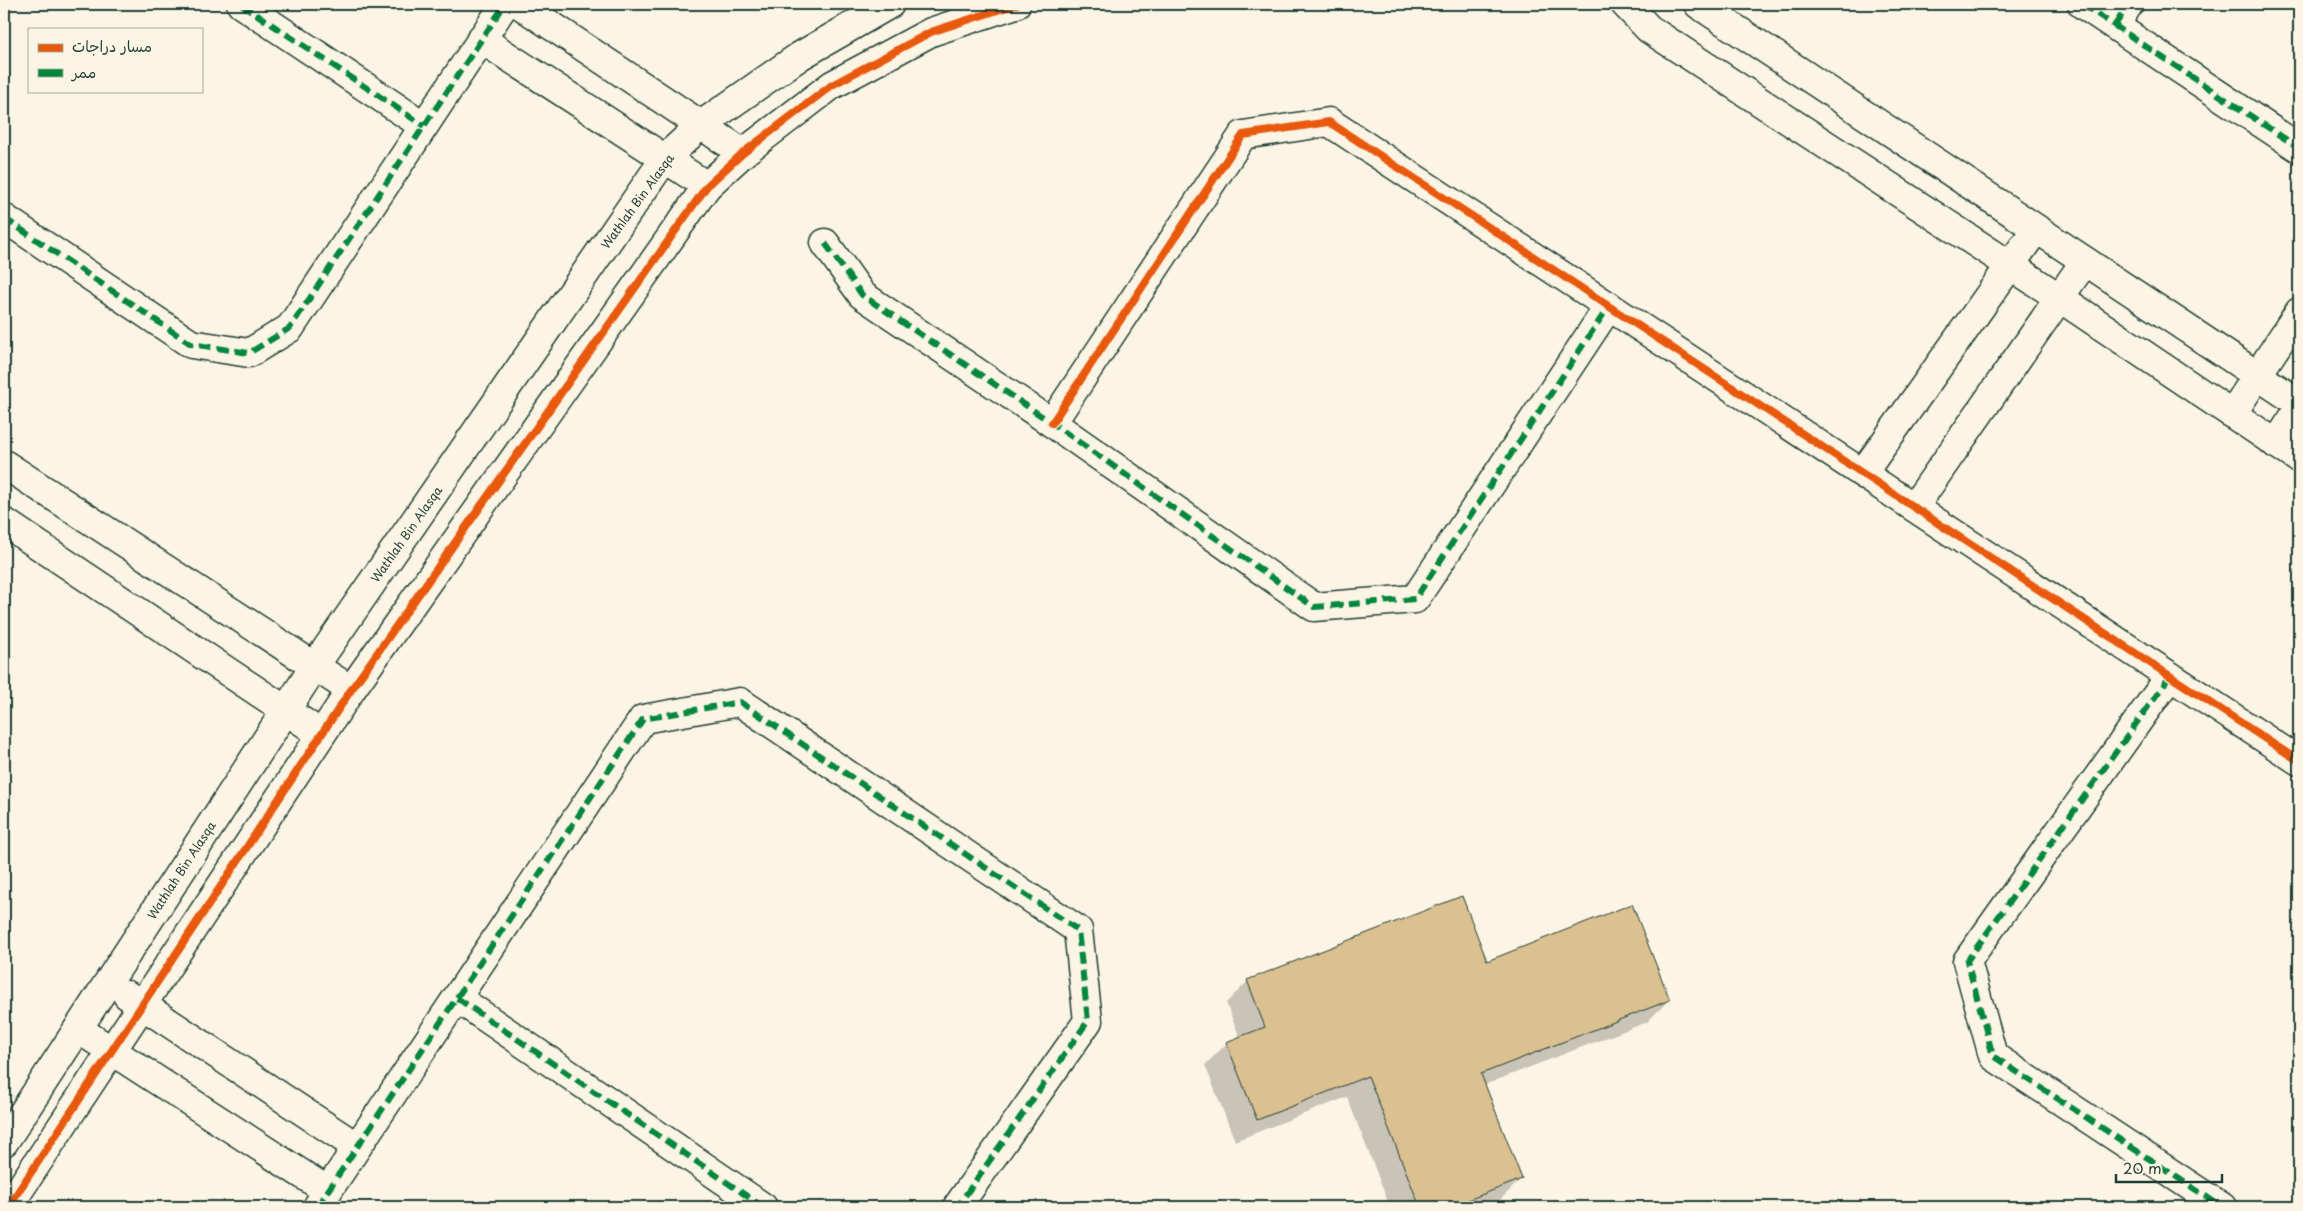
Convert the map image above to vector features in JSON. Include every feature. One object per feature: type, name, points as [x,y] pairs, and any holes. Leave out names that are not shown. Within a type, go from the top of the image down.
[{"type":"street","points":[[241,4],[424,126]]},
{"type":"street","points":[[4,218],[191,344],[249,353],[290,328],[505,4]]},
{"type":"street","points":[[519,4],[742,152]]},
{"type":"street","name":"Wathlah Bin Alasqa","points":[[4,1142],[314,667],[665,158],[701,125],[800,56],[890,4]]},
{"type":"street","points":[[8,1207],[350,690],[707,186],[742,152],[832,85],[931,32],[1016,4]]},
{"type":"street","points":[[1625,4],[1649,29],[2060,298],[2299,459]]},
{"type":"street","points":[[1698,4],[2299,403]]},
{"type":"street","points":[[2082,4],[2122,15],[2299,148]]},
{"type":"street","points":[[481,39],[707,186]]},
{"type":"street","points":[[1052,423],[1243,135],[1329,122],[2299,761]]},
{"type":"street","points":[[1862,473],[2036,228]]},
{"type":"street","points":[[825,243],[862,295],[1052,423],[1314,606],[1415,600],[1609,306]]},
{"type":"street","points":[[1914,507],[2085,261]]},
{"type":"street","points":[[2232,414],[2299,312]]},
{"type":"street","points":[[2276,444],[2299,409]]},
{"type":"street","points":[[4,464],[350,690]]},
{"type":"street","points":[[4,522],[321,734]]},
{"type":"street","points":[[2170,676],[1967,961],[1993,1056],[2222,1207]]},
{"type":"street","points":[[78,1029],[323,1199],[643,719],[740,702],[1078,930],[1088,1020],[957,1207]]},
{"type":"street","points":[[108,982],[357,1147]]},
{"type":"street","points":[[457,998],[763,1207]]},
{"type":"building","points":[[1462,896],[1487,961],[1632,904],[1670,1000],[1481,1074],[1522,1179],[1450,1207],[1420,1207],[1368,1076],[1257,1120],[1226,1042],[1265,1027],[1247,980]]},
{"type":"marked path","points":[[241,4],[424,126]]},
{"type":"marked path","points":[[4,218],[191,344],[249,353],[290,328],[505,4]]},
{"type":"marked path","points":[[2082,4],[2299,148]]},
{"type":"marked path","points":[[2115,25],[2129,4]]},
{"type":"marked path","points":[[825,243],[862,295],[1052,423],[1314,607],[1415,599],[1609,306]]},
{"type":"marked path","points":[[2170,676],[1967,961],[1993,1056],[2222,1207]]},
{"type":"marked path","points":[[317,1207],[643,719],[740,702],[1078,930],[1088,1021],[957,1207]]},
{"type":"marked path","points":[[457,998],[763,1207]]},
{"type":"cycle path","points":[[8,1207],[351,690],[707,186],[743,153],[832,85],[931,32],[1016,4]]},
{"type":"cycle path","points":[[1052,423],[1243,135],[1329,122],[2299,761]]}]
